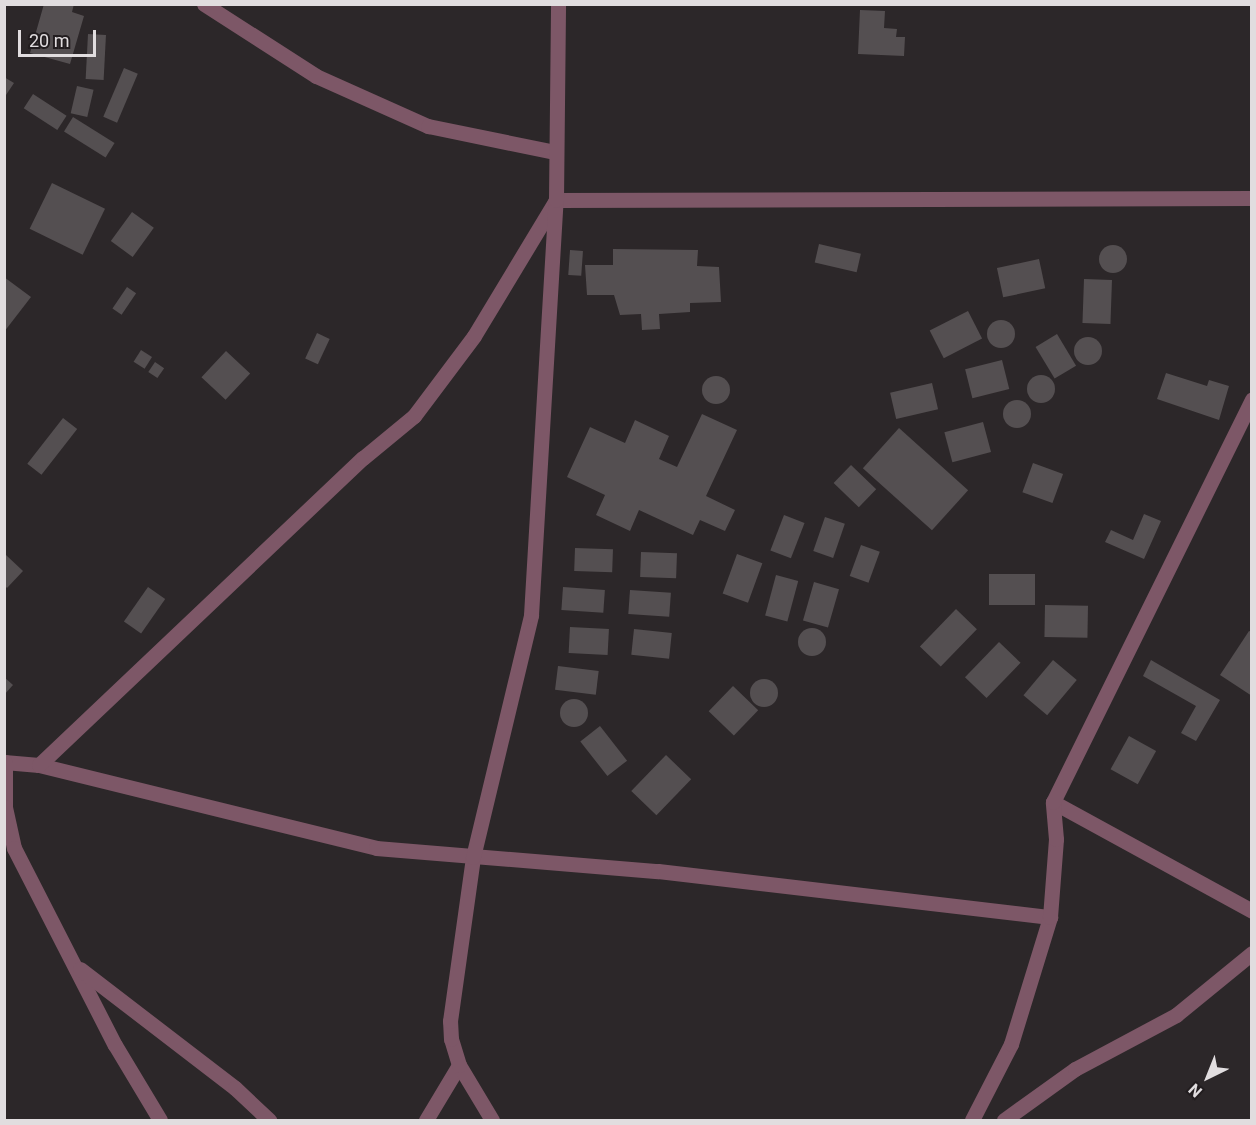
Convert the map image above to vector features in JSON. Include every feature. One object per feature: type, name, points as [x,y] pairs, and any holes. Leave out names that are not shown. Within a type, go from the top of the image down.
[{"type":"street","points":[[204,4],[316,76],[428,126],[555,152]]},
{"type":"street","points":[[492,1120],[459,1065],[451,1039],[450,1021],[473,857],[531,615],[556,200],[558,4]]},
{"type":"street","points":[[556,200],[1251,198]]},
{"type":"street","points":[[39,765],[363,458],[414,416],[474,336],[556,200]]},
{"type":"street","points":[[972,1120],[1011,1044],[1050,917],[1056,839],[1053,802],[1251,400]]},
{"type":"street","points":[[160,1120],[115,1045],[14,848],[5,807],[5,762],[39,765],[376,848],[658,871],[1050,917]]},
{"type":"street","points":[[1053,802],[1251,911]]},
{"type":"street","points":[[1004,1120],[1075,1069],[1176,1016],[1251,953]]},
{"type":"street","points":[[77,967],[235,1088],[269,1120]]},
{"type":"street","points":[[426,1120],[459,1065]]},
{"type":"building","points":[[44,4],[74,4],[72,12],[84,16],[70,64],[30,53]]},
{"type":"building","points":[[860,10],[885,11],[884,28],[897,29],[896,37],[905,37],[904,56],[858,54]]},
{"type":"building","points":[[88,34],[106,35],[104,80],[86,79]]},
{"type":"building","points":[[124,68],[138,74],[117,123],[103,117]]},
{"type":"building","points":[[4,77],[14,83],[4,98]]},
{"type":"building","points":[[77,86],[94,90],[87,117],[71,113]]},
{"type":"building","points":[[33,94],[67,116],[57,130],[24,108]]},
{"type":"building","points":[[73,117],[115,143],[106,157],[64,131]]},
{"type":"building","points":[[52,183],[105,209],[83,255],[30,229]]},
{"type":"building","points":[[132,212],[154,228],[133,257],[111,241]]},
{"type":"building","points":[[819,244],[861,254],[857,272],[815,263]]},
{"type":"building","points":[[1113,245],[1123,249],[1127,259],[1123,269],[1113,273],[1103,269],[1099,259],[1103,249]]},
{"type":"building","points":[[613,249],[698,250],[697,266],[719,267],[721,302],[690,303],[690,312],[659,314],[660,329],[642,330],[641,314],[620,315],[614,295],[587,295],[585,265],[613,265]]},
{"type":"building","points":[[570,250],[583,251],[581,276],[568,275]]},
{"type":"building","points":[[1039,259],[1045,288],[1003,297],[997,268]]},
{"type":"building","points":[[4,277],[31,297],[4,332]]},
{"type":"building","points":[[1084,279],[1112,280],[1110,324],[1082,323]]},
{"type":"building","points":[[127,287],[136,293],[122,315],[112,309]]},
{"type":"building","points":[[968,311],[982,339],[944,358],[930,331]]},
{"type":"building","points":[[1001,320],[1011,324],[1015,334],[1011,344],[1001,348],[991,344],[987,334],[991,324]]},
{"type":"building","points":[[317,333],[330,339],[318,364],[305,358]]},
{"type":"building","points":[[1057,334],[1076,366],[1055,379],[1036,347]]},
{"type":"building","points":[[1088,337],[1098,341],[1102,351],[1098,361],[1088,365],[1078,361],[1074,351],[1078,341]]},
{"type":"building","points":[[141,350],[152,357],[145,369],[134,362]]},
{"type":"building","points":[[226,351],[250,374],[226,400],[201,377]]},
{"type":"building","points":[[1002,360],[1009,389],[972,398],[965,369]]},
{"type":"building","points":[[155,362],[164,368],[157,378],[148,372]]},
{"type":"building","points":[[1166,373],[1207,386],[1209,380],[1229,386],[1219,420],[1157,399]]},
{"type":"building","points":[[1041,375],[1051,379],[1055,389],[1051,399],[1041,403],[1031,399],[1027,389],[1031,379]]},
{"type":"building","points":[[716,376],[726,380],[730,390],[726,400],[716,404],[706,400],[702,390],[706,380]]},
{"type":"building","points":[[932,383],[938,409],[896,419],[890,393]]},
{"type":"building","points":[[1017,400],[1027,404],[1031,414],[1027,424],[1017,428],[1007,424],[1003,414],[1007,404]]},
{"type":"building","points":[[702,414],[737,430],[706,496],[735,510],[725,531],[700,520],[693,535],[639,510],[630,531],[596,515],[605,495],[567,477],[590,427],[625,443],[635,420],[669,436],[659,459],[677,467]]},
{"type":"building","points":[[63,418],[77,429],[41,475],[27,464]]},
{"type":"building","points":[[983,422],[991,452],[952,462],[944,432]]},
{"type":"building","points":[[899,428],[968,490],[932,530],[863,468]]},
{"type":"building","points":[[1033,463],[1063,474],[1052,503],[1022,492]]},
{"type":"building","points":[[851,465],[876,489],[859,507],[834,483]]},
{"type":"building","points":[[1144,514],[1161,521],[1144,559],[1105,542],[1111,530],[1133,540]]},
{"type":"building","points":[[784,515],[805,523],[791,558],[770,550]]},
{"type":"building","points":[[825,517],[845,524],[833,558],[813,551]]},
{"type":"building","points":[[861,545],[880,552],[869,583],[850,576]]},
{"type":"building","points":[[575,548],[613,549],[612,572],[574,571]]},
{"type":"building","points":[[641,552],[677,553],[676,578],[640,577]]},
{"type":"building","points":[[737,554],[762,563],[748,603],[723,593]]},
{"type":"building","points":[[6,555],[23,571],[7,588],[4,585]]},
{"type":"building","points":[[989,574],[1035,574],[1035,605],[989,605]]},
{"type":"building","points":[[776,575],[798,581],[787,622],[765,616]]},
{"type":"building","points":[[814,582],[839,589],[828,628],[803,620]]},
{"type":"building","points":[[148,587],[165,599],[141,633],[124,621]]},
{"type":"building","points":[[563,587],[605,590],[603,613],[561,610]]},
{"type":"building","points":[[630,590],[671,593],[669,617],[628,614]]},
{"type":"building","points":[[1045,605],[1088,606],[1087,638],[1044,637]]},
{"type":"building","points":[[956,609],[977,629],[941,667],[920,646]]},
{"type":"building","points":[[570,627],[609,629],[608,655],[569,653]]},
{"type":"building","points":[[812,628],[822,632],[826,642],[822,652],[812,656],[802,652],[798,642],[802,632]]},
{"type":"building","points":[[634,629],[672,633],[669,659],[631,655]]},
{"type":"building","points":[[1249,631],[1252,632],[1252,696],[1220,675]]},
{"type":"building","points":[[999,642],[1021,663],[987,698],[965,677]]},
{"type":"building","points":[[1053,660],[1077,680],[1047,715],[1023,695]]},
{"type":"building","points":[[1151,660],[1220,700],[1196,741],[1181,733],[1196,706],[1143,676]]},
{"type":"building","points":[[558,666],[599,671],[596,695],[555,690]]},
{"type":"building","points":[[4,677],[13,685],[4,695]]},
{"type":"building","points":[[764,679],[774,683],[778,693],[774,703],[764,707],[754,703],[750,693],[754,683]]},
{"type":"building","points":[[733,686],[758,710],[734,735],[709,711]]},
{"type":"building","points":[[574,699],[584,703],[588,713],[584,723],[574,727],[564,723],[560,713],[564,703]]},
{"type":"building","points":[[600,726],[627,761],[607,776],[580,741]]},
{"type":"building","points":[[1129,736],[1156,751],[1138,784],[1111,769]]},
{"type":"building","points":[[666,755],[691,779],[656,815],[631,791]]}]
